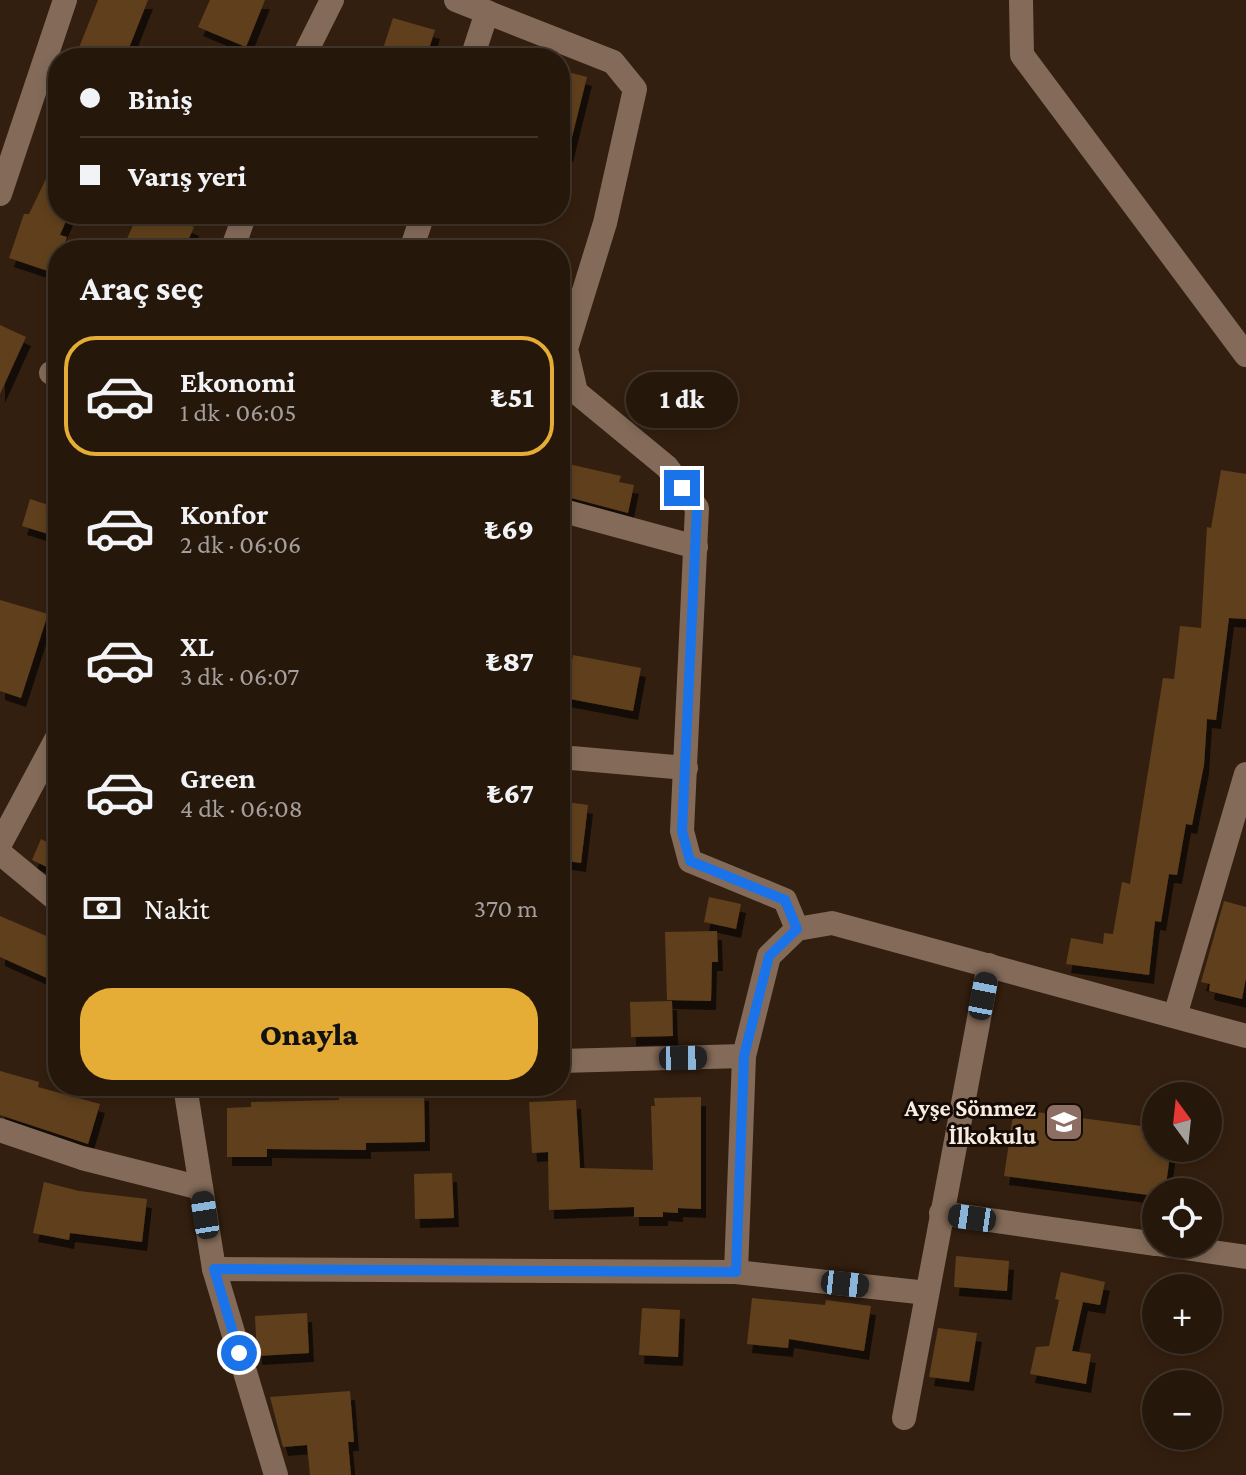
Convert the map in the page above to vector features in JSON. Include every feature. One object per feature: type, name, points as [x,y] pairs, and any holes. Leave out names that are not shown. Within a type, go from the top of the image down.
[{"type":"street","points":[[49,48],[65,0]]},
{"type":"street","points":[[308,48],[332,0]]},
{"type":"street","points":[[456,0],[613,62],[635,89],[605,223],[570,336]]},
{"type":"street","points":[[1021,0],[1022,55],[1246,355]]},
{"type":"street","points":[[475,48],[487,12]]},
{"type":"street","points":[[0,194],[48,51]]},
{"type":"street","points":[[570,366],[576,392],[667,467],[697,508],[682,831],[690,861],[785,900],[797,929]]},
{"type":"street","points":[[570,513],[696,547]]},
{"type":"street","points":[[0,844],[48,755]]},
{"type":"street","points":[[570,758],[686,768]]},
{"type":"street","points":[[1175,1016],[1246,774]]},
{"type":"street","points":[[0,853],[48,893]]},
{"type":"street","points":[[736,1272],[744,1056],[769,956],[797,929],[832,923],[1246,1036]]},
{"type":"street","points":[[904,1418],[989,965]]},
{"type":"street","points":[[570,1061],[744,1056]]},
{"type":"street","points":[[187,1096],[214,1269],[276,1475]]},
{"type":"street","points":[[0,1130],[82,1158],[201,1188]]},
{"type":"street","points":[[941,1213],[1142,1242]]},
{"type":"street","points":[[1222,1254],[1246,1257]]},
{"type":"street","points":[[214,1269],[736,1272],[927,1293]]},
{"type":"building","points":[[98,0],[148,0],[129,48],[79,48]]},
{"type":"building","points":[[210,0],[265,0],[246,47],[198,27]]},
{"type":"building","points":[[393,18],[435,30],[429,48],[383,48]]},
{"type":"building","points":[[570,73],[587,77],[570,145]]},
{"type":"building","points":[[48,175],[48,224],[65,224],[60,235],[67,237],[66,240],[48,240],[48,271],[9,258],[24,214],[29,214]]},
{"type":"building","points":[[134,224],[187,224],[194,227],[188,240],[126,240]]},
{"type":"building","points":[[0,325],[26,337],[0,394]]},
{"type":"building","points":[[570,464],[621,476],[619,482],[634,485],[628,513],[570,498]]},
{"type":"building","points":[[1221,470],[1246,474],[1246,619],[1229,618],[1216,720],[1207,719],[1204,765],[1192,825],[1186,824],[1177,875],[1169,874],[1161,922],[1155,921],[1149,975],[1066,964],[1071,938],[1103,944],[1104,933],[1113,934],[1122,882],[1130,884],[1163,678],[1174,679],[1180,626],[1201,628],[1207,527],[1211,528]]},
{"type":"building","points":[[30,499],[48,505],[48,534],[22,526]]},
{"type":"building","points":[[0,600],[48,614],[21,698],[0,691]]},
{"type":"building","points":[[573,655],[641,668],[633,711],[570,699]]},
{"type":"building","points":[[570,802],[588,805],[581,863],[570,861]]},
{"type":"building","points":[[41,839],[48,843],[48,867],[32,860]]},
{"type":"building","points":[[709,897],[741,904],[736,929],[704,922]]},
{"type":"building","points":[[1224,901],[1246,907],[1246,978],[1242,999],[1209,991],[1210,984],[1201,982]]},
{"type":"building","points":[[0,916],[48,937],[48,979],[0,957]]},
{"type":"building","points":[[717,931],[718,962],[712,962],[711,1001],[667,1000],[665,932]]},
{"type":"building","points":[[672,1001],[673,1036],[631,1037],[630,1002]]},
{"type":"building","points":[[0,1071],[39,1082],[38,1087],[48,1090],[48,1096],[71,1096],[100,1104],[88,1144],[0,1115]]},
{"type":"building","points":[[339,1096],[424,1096],[425,1142],[366,1143],[366,1150],[267,1149],[267,1157],[227,1157],[227,1108],[251,1107],[251,1102],[339,1100]]},
{"type":"building","points":[[701,1097],[701,1209],[678,1208],[678,1213],[663,1212],[663,1217],[634,1217],[634,1207],[549,1210],[548,1152],[532,1153],[529,1102],[576,1100],[580,1168],[653,1170],[651,1106],[655,1106],[654,1098]]},
{"type":"building","points":[[1014,1109],[1142,1126],[1142,1162],[1169,1162],[1167,1178],[1142,1178],[1142,1194],[1004,1176]]},
{"type":"building","points":[[452,1173],[454,1218],[415,1219],[414,1174]]},
{"type":"building","points":[[44,1182],[79,1191],[147,1199],[142,1242],[70,1233],[69,1240],[33,1233]]},
{"type":"building","points":[[956,1256],[1009,1261],[1007,1291],[954,1287]]},
{"type":"building","points":[[1061,1272],[1105,1282],[1100,1305],[1083,1302],[1072,1351],[1091,1354],[1086,1384],[1030,1374],[1036,1347],[1049,1346],[1059,1300],[1055,1299]]},
{"type":"building","points":[[752,1298],[825,1305],[826,1300],[871,1306],[864,1351],[789,1339],[788,1348],[747,1344]]},
{"type":"building","points":[[642,1308],[680,1310],[678,1357],[639,1355]]},
{"type":"building","points":[[307,1313],[309,1353],[257,1356],[255,1316]]},
{"type":"building","points":[[938,1328],[977,1333],[969,1382],[929,1377]]},
{"type":"building","points":[[350,1391],[354,1442],[348,1442],[351,1475],[310,1475],[307,1445],[283,1447],[270,1397]]},
{"type":"place","name":"Ayşe Sönmez İlkokulu","points":[[1064,1122]]},
{"type":"route","points":[[239,1353],[214,1269],[736,1272],[744,1056],[769,956],[797,929],[785,900],[690,861],[682,831],[697,508],[682,488]]}]
